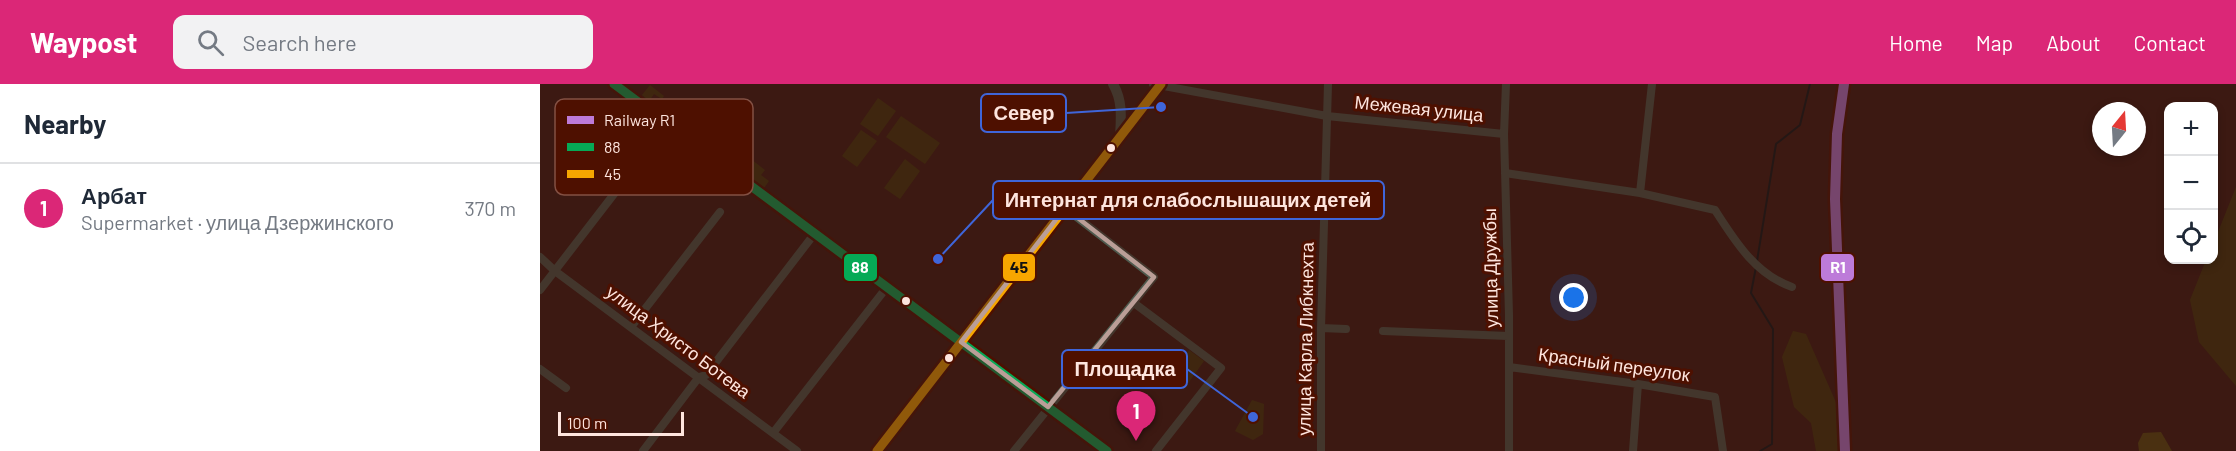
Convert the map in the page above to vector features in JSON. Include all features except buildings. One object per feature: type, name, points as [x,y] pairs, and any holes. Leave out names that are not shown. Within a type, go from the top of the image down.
[{"type":"street","points":[[614,84],[634,99]]},
{"type":"street","points":[[1113,84],[1118,93],[1121,111],[1120,137]]},
{"type":"street","points":[[877,451],[1120,137],[1158,84]]},
{"type":"street","name":"Межевая улица","points":[[1158,84],[1327,116],[1504,134]]},
{"type":"street","name":"улица Карла Либкнехта","points":[[1321,451],[1321,328],[1328,84]]},
{"type":"street","name":"улица Дружбы","points":[[1506,84],[1504,134],[1509,451]]},
{"type":"street","points":[[1640,193],[1652,84]]},
{"type":"street","points":[[1505,173],[1640,193],[1714,210],[1760,269],[1778,282],[1792,287]]},
{"type":"street","points":[[753,187],[1107,451]]},
{"type":"street","points":[[540,290],[613,195]]},
{"type":"street","points":[[1014,451],[1154,277],[1065,208]]},
{"type":"street","points":[[631,327],[720,212]]},
{"type":"street","points":[[643,451],[699,377],[706,375],[815,233]]},
{"type":"street","name":"улица Христо Ботева","points":[[540,257],[555,271],[797,451]]},
{"type":"street","points":[[773,433],[887,286]]},
{"type":"street","points":[[1134,303],[1221,368],[1156,451]]},
{"type":"street","points":[[1321,328],[1346,329]]},
{"type":"street","points":[[1383,331],[1508,336]]},
{"type":"street","name":"Красный переулок","points":[[1509,367],[1715,397],[1723,451]]},
{"type":"street","points":[[540,369],[567,388]]},
{"type":"street","points":[[1633,451],[1638,384]]},
{"type":"highlighted area","points":[[1065,208],[1154,277],[1048,407],[961,342]]},
{"type":"shaded area","points":[[650,85],[664,96],[662,99],[654,94],[650,99],[647,99],[642,95]]},
{"type":"shaded area","points":[[878,98],[896,111],[878,136],[860,124]]},
{"type":"shaded area","points":[[901,116],[940,143],[925,164],[886,137]]},
{"type":"shaded area","points":[[861,130],[877,141],[857,167],[842,156]]},
{"type":"shaded area","points":[[905,159],[920,171],[900,199],[884,188]]},
{"type":"shaded area","points":[[753,161],[765,170],[761,175],[769,181],[764,188],[753,180]]},
{"type":"shaded area","points":[[2236,187],[2236,386],[2199,342],[2190,300],[2204,264],[2218,264],[2218,232]]},
{"type":"shaded area","points":[[1793,331],[1806,334],[1838,407],[1838,451],[1816,451],[1811,423],[1794,407],[1782,357]]},
{"type":"shaded area","points":[[1189,350],[1204,361],[1184,389],[1169,378]]},
{"type":"shaded area","points":[[1252,400],[1264,404],[1263,434],[1253,440],[1235,431]]},
{"type":"shaded area","points":[[2161,432],[2172,451],[2139,451],[2138,443],[2143,433]]},
{"type":"waterway","points":[[1757,261],[1776,144],[1800,125],[1810,84]]},
{"type":"waterway","points":[[1756,267],[1751,293],[1773,329],[1772,444],[1760,451]]},
{"type":"rail line","name":"R1","points":[[1844,84],[1837,134],[1835,199],[1845,451]]},
{"type":"transit line","name":"88","points":[[614,84],[634,99]]},
{"type":"transit line","name":"45","points":[[877,451],[1161,84]]},
{"type":"transit line","name":"88","points":[[753,187],[1107,451]]},
{"type":"place","name":"Север","points":[[1161,107]]},
{"type":"place","name":"Интернат для слабослышащих детей","points":[[938,259]]},
{"type":"place","name":"Площадка","points":[[1253,417]]},
{"type":"place","name":"Арбат","points":[[1136,441]]}]
